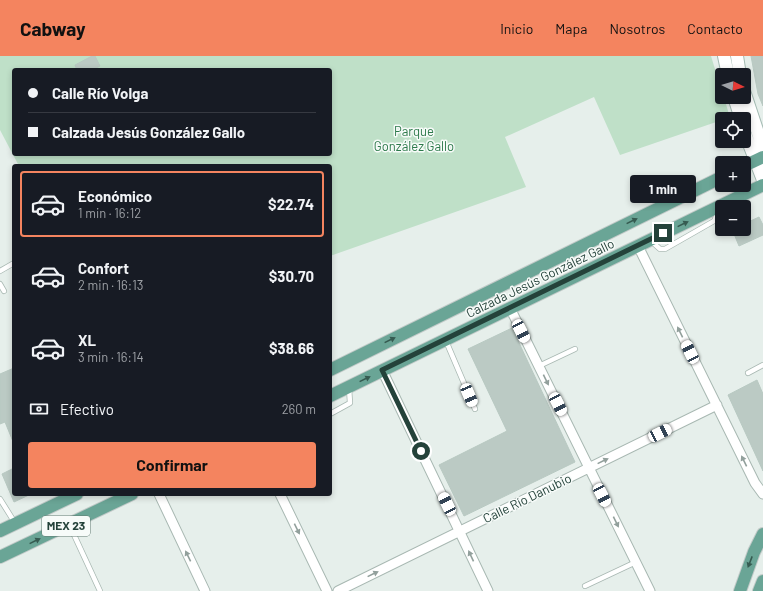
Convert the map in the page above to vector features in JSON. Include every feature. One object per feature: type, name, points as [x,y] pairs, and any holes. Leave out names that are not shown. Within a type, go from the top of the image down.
[{"type":"main road","points":[[724,56],[727,68]]},
{"type":"main road","points":[[737,56],[739,68]]},
{"type":"main road","points":[[748,104],[763,148]]},
{"type":"main road","points":[[750,148],[754,162],[763,180]]},
{"type":"main road","name":"Calzada Jesús González Gallo","points":[[332,369],[715,180]]},
{"type":"main road","name":"Calzada Jesús González Gallo","points":[[332,395],[763,185]]},
{"type":"main road","name":"MEX 23","points":[[0,531],[72,496]]},
{"type":"main road","name":"MEX 23","points":[[0,558],[128,496]]},
{"type":"main road","points":[[740,591],[754,552],[763,534]]},
{"type":"main road","points":[[759,591],[763,581]]},
{"type":"street","points":[[638,246],[755,483],[760,492],[763,494]]},
{"type":"street","points":[[510,308],[650,591]]},
{"type":"street","points":[[382,370],[488,591]]},
{"type":"street","name":"Calle Río Danubio","points":[[338,591],[717,405]]},
{"type":"street","points":[[160,496],[205,591]]},
{"type":"street","points":[[281,496],[327,591]]},
{"type":"lane","points":[[0,272],[12,264]]},
{"type":"lane","points":[[0,284],[4,291]]},
{"type":"lane","points":[[445,339],[475,409]]},
{"type":"lane","points":[[539,366],[574,349]]},
{"type":"lane","points":[[748,373],[763,365]]},
{"type":"lane","points":[[332,413],[350,403],[349,386]]},
{"type":"lane","points":[[0,499],[16,524]]},
{"type":"lane","points":[[69,524],[100,591]]},
{"type":"lane","points":[[585,586],[636,562]]},
{"type":"green space","name":"Parque González Gallo","points":[[0,56],[711,56],[715,69],[715,104],[726,104],[728,112],[715,112],[715,122],[620,155],[594,97],[505,137],[526,187],[332,255],[332,164],[18,164],[14,156],[332,156],[332,68],[12,68],[12,153],[0,130]]},
{"type":"building","points":[[92,56],[95,56],[100,66],[96,68],[76,68],[75,65]]},
{"type":"building","points":[[751,56],[763,56],[763,106],[758,94]]},
{"type":"building","points":[[759,217],[763,225],[763,235],[739,246],[735,236],[751,236],[751,221]]},
{"type":"building","points":[[512,328],[575,462],[464,516],[439,465],[507,431],[468,349]]},
{"type":"building","points":[[12,369],[12,439],[5,422],[0,424],[0,374]]},
{"type":"building","points":[[757,380],[763,394],[763,471],[728,395]]},
{"type":"building","points":[[12,469],[12,496],[27,496],[14,502],[2,474]]},
{"type":"route","points":[[421,451],[382,370],[663,233]]}]
